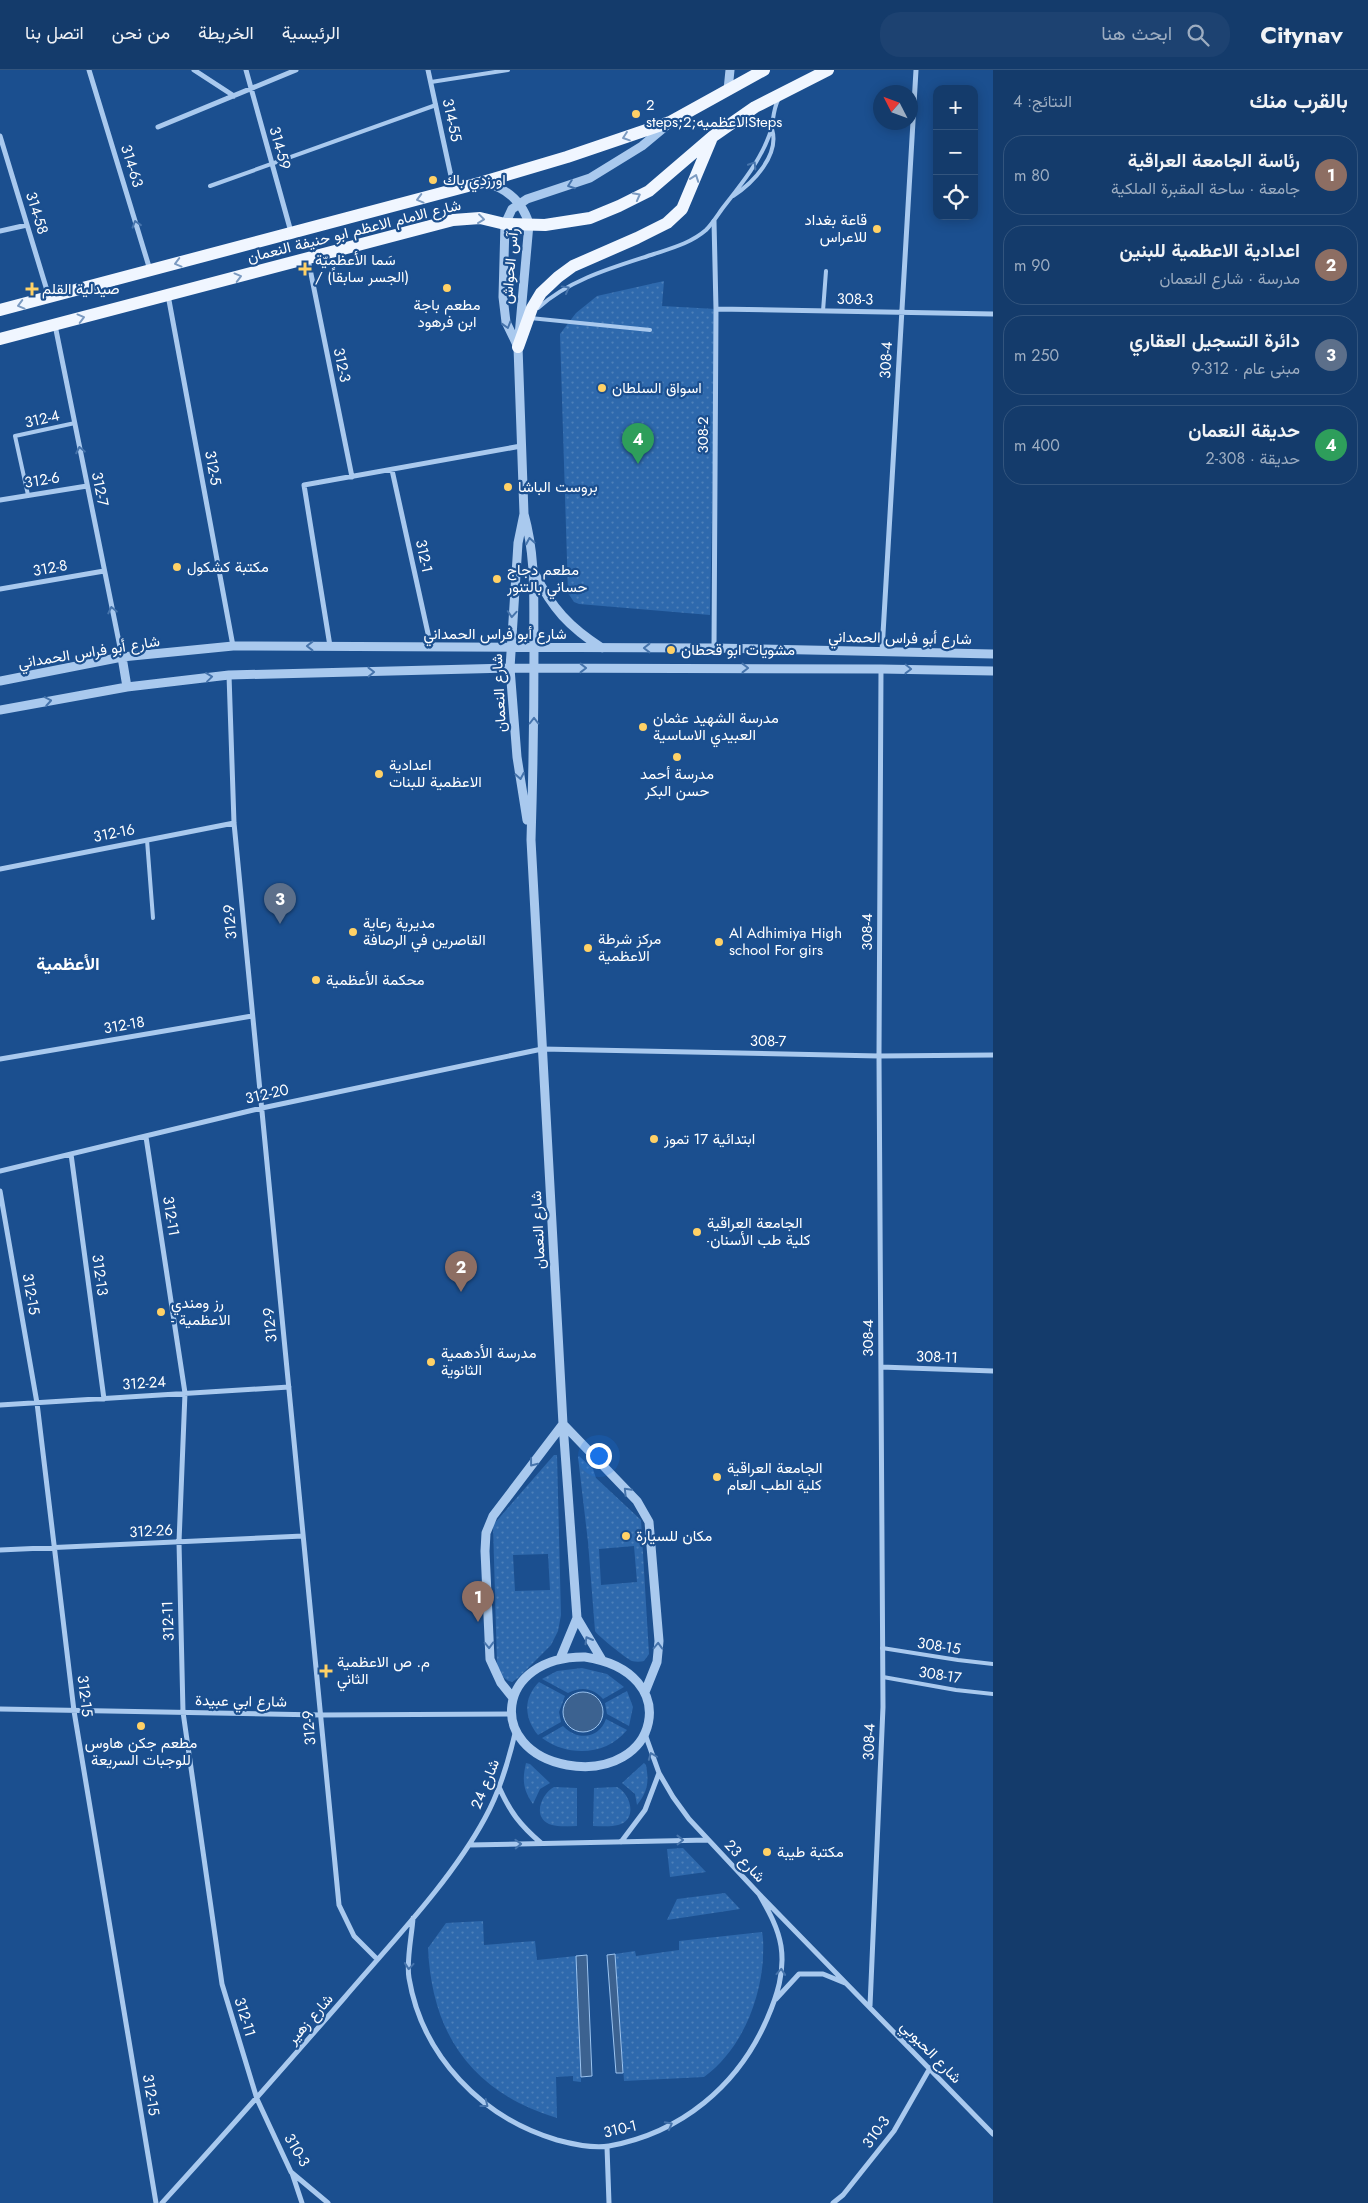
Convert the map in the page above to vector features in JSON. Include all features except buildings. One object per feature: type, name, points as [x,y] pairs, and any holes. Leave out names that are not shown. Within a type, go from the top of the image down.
[{"type":"main road","name":"شارع الامام الاعظم ابو حنيفة النعمان","points":[[0,310],[567,158],[670,122],[764,70]]},
{"type":"main road","name":"شارع الامام الاعظم ابو حنيفة النعمان","points":[[0,339],[453,220],[480,218],[505,224],[545,225],[590,218],[648,191],[712,137],[755,107],[828,70]]},
{"type":"main road","points":[[518,347],[527,318],[540,293],[573,266],[667,223],[682,209],[712,137]]},
{"type":"street","name":"314-63","points":[[90,70],[151,270]]},
{"type":"street","points":[[194,70],[234,96]]},
{"type":"street","name":"314-59","points":[[246,70],[292,233]]},
{"type":"street","points":[[158,127],[296,70]]},
{"type":"street","name":"314-55","points":[[428,70],[451,176]]},
{"type":"street","points":[[728,90],[730,70]]},
{"type":"street","name":"308-4","points":[[882,651],[916,70]]},
{"type":"street","points":[[505,224],[512,209],[519,203],[590,178],[642,146],[670,122]]},
{"type":"street","name":"314-58","points":[[0,136],[50,297]]},
{"type":"street","points":[[0,161],[7,160]]},
{"type":"street","name":"رآس الحواش","points":[[483,182],[503,189],[519,203],[524,210],[529,224],[518,347]]},
{"type":"street","name":"308-2","points":[[714,222],[716,309],[714,648]]},
{"type":"street","name":"شارع النعمان","points":[[505,224],[504,310],[509,331],[518,347],[524,514],[531,540],[534,572],[531,840],[563,1424],[577,1618],[602,1660]]},
{"type":"street","points":[[0,232],[27,225]]},
{"type":"street","name":"312-3","points":[[307,258],[352,477]]},
{"type":"street","name":"312-5","points":[[168,295],[233,646]]},
{"type":"street","name":"308-3","points":[[716,309],[993,314]]},
{"type":"street","name":"312-7","points":[[55,324],[122,658]]},
{"type":"street","points":[[330,646],[304,486],[521,446]]},
{"type":"street","name":"312-1","points":[[392,470],[432,647]]},
{"type":"street","name":"312-6","points":[[0,500],[87,486]]},
{"type":"street","name":"شارع النعمان","points":[[524,514],[518,543],[510,668],[517,756],[531,840]]},
{"type":"street","name":"312-8","points":[[0,589],[104,571]]},
{"type":"street","points":[[534,572],[546,596],[561,616],[580,634],[602,648]]},
{"type":"street","name":"شارع أبو فراس الحمداني","points":[[0,681],[122,658],[233,646],[714,648],[993,654]]},
{"type":"street","points":[[122,658],[127,687]]},
{"type":"street","name":"شارع أبو فراس الحمداني","points":[[0,710],[127,687],[229,675],[510,668],[993,671]]},
{"type":"street","name":"308-4","points":[[870,2006],[883,1677],[879,1056],[881,669]]},
{"type":"street","name":"312-9","points":[[229,675],[234,823],[339,1905],[354,1936],[378,1959]]},
{"type":"street","name":"312-16","points":[[0,869],[234,823]]},
{"type":"street","name":"312-18","points":[[0,1059],[252,1016]]},
{"type":"street","name":"308-7","points":[[542,1049],[879,1056],[993,1056]]},
{"type":"street","name":"312-20","points":[[0,1171],[262,1108],[542,1049]]},
{"type":"street","name":"312-11","points":[[146,1137],[185,1393],[179,1542],[183,1712],[222,1984],[257,2099]]},
{"type":"street","name":"312-13","points":[[71,1154],[104,1399]]},
{"type":"street","name":"312-15","points":[[0,1191],[37,1403],[74,1711],[156,2203]]},
{"type":"street","name":"308-11","points":[[881,1367],[993,1371]]},
{"type":"street","name":"312-24","points":[[0,1405],[289,1387]]},
{"type":"street","points":[[513,1698],[501,1684],[490,1659],[485,1551],[486,1533],[493,1516],[563,1424],[637,1501],[648,1522],[659,1641],[657,1662],[644,1692]]},
{"type":"street","name":"312-26","points":[[0,1550],[303,1536]]},
{"type":"street","name":"شارع النعمان","points":[[560,1659],[577,1618]]},
{"type":"street","points":[[585,1657],[602,1660],[617,1666],[631,1675],[644,1692],[650,1709],[650,1718],[645,1734],[631,1751],[617,1760],[593,1766],[559,1763],[537,1753],[525,1743],[516,1729],[512,1714],[513,1698],[520,1684],[531,1672],[545,1664],[560,1659],[585,1657]]},
{"type":"street","name":"شارع ابي عبيدة","points":[[0,1709],[321,1715],[512,1714]]},
{"type":"street","name":"شارع 24","points":[[469,1845],[486,1817],[499,1787],[516,1729]]},
{"type":"street","name":"شارع 23","points":[[645,1734],[659,1773],[683,1812],[759,1894],[852,1987]]},
{"type":"street","points":[[621,1842],[645,1810],[659,1773]]},
{"type":"street","points":[[499,1787],[508,1809],[522,1828],[540,1843]]},
{"type":"street","points":[[469,1845],[708,1840]]},
{"type":"street","name":"شارع زهير","points":[[162,2203],[257,2099],[378,1959],[413,1918],[469,1845]]},
{"type":"street","name":"310-1","points":[[413,1918],[408,1976],[413,1997],[430,2038],[454,2074],[486,2105],[523,2127],[564,2142],[607,2147],[652,2134],[693,2112],[729,2082],[756,2044],[775,2001],[782,1974],[781,1946],[773,1919],[759,1894]]},
{"type":"street","points":[[775,2001],[799,1974],[823,1974],[836,1978],[852,1987]]},
{"type":"street","name":"شارع الحبوبي","points":[[852,1987],[993,2134]]},
{"type":"street","name":"310-3","points":[[833,2203],[844,2194],[894,2130],[930,2068]]},
{"type":"street","name":"310-3","points":[[257,2099],[291,2172],[328,2203]]},
{"type":"street","points":[[607,2147],[609,2203]]},
{"type":"street","points":[[291,2172],[302,2203]]},
{"type":"lane","points":[[431,82],[508,70]]},
{"type":"lane","points":[[527,318],[547,300],[596,273],[681,245],[705,231],[714,222],[763,149],[772,127],[775,105],[783,93]]},
{"type":"lane","points":[[210,186],[436,105]]},
{"type":"lane","points":[[731,197],[752,182],[770,154],[774,143],[772,127]]},
{"type":"lane","points":[[823,311],[826,271]]},
{"type":"lane","points":[[527,318],[650,330]]},
{"type":"lane","name":"312-4","points":[[28,495],[15,436],[75,423]]},
{"type":"lane","points":[[147,840],[153,918]]},
{"type":"lane","name":"308-15","points":[[882,1648],[993,1664]]},
{"type":"lane","name":"308-17","points":[[883,1677],[956,1690],[993,1694]]},
{"type":"shaded area","points":[[664,281],[662,306],[716,309],[710,615],[579,604],[574,602],[568,593],[560,334],[576,313],[597,296]]},
{"type":"shaded area","points":[[554,1455],[557,1455],[561,1615],[558,1631],[551,1645],[512,1682],[504,1678],[497,1665],[493,1525]],"holes":[[[548,1554],[550,1590],[515,1591],[513,1555]]]},
{"type":"shaded area","points":[[578,1457],[593,1469],[596,1478],[641,1520],[649,1654],[644,1661],[632,1661],[595,1631],[588,1542]],"holes":[[[634,1546],[637,1582],[601,1585],[599,1549]]]},
{"type":"shaded area","points":[[582,1668],[607,1674],[624,1687],[603,1699],[596,1692],[587,1689],[578,1689],[568,1693],[542,1679],[557,1671]]},
{"type":"shaded area","points":[[539,1682],[565,1696],[559,1712],[561,1722],[538,1735],[530,1722],[527,1708],[530,1695]]},
{"type":"shaded area","points":[[627,1691],[633,1707],[629,1726],[607,1714],[605,1703]]},
{"type":"shaded area","points":[[587,1692],[594,1695],[600,1701],[603,1712],[602,1720],[594,1729],[587,1732],[579,1732],[572,1729],[564,1720],[563,1708],[566,1701],[575,1693]]},
{"type":"shaded area","points":[[606,1719],[627,1730],[609,1745],[598,1749],[575,1751],[552,1744],[542,1738],[563,1726],[575,1734],[587,1736],[598,1731]]},
{"type":"shaded area","points":[[526,1763],[530,1764],[550,1783],[540,1789],[533,1804],[524,1785]]},
{"type":"shaded area","points":[[644,1763],[647,1771],[647,1786],[637,1805],[635,1794],[622,1783]]},
{"type":"shaded area","points":[[554,1787],[577,1788],[577,1826],[552,1825],[542,1818],[540,1806],[545,1795]]},
{"type":"shaded area","points":[[617,1787],[622,1790],[629,1801],[630,1813],[628,1818],[618,1825],[593,1826],[594,1788]]},
{"type":"shaded area","points":[[683,1848],[706,1872],[670,1877],[667,1849]]},
{"type":"shaded area","points":[[725,1893],[740,1909],[667,1920],[677,1899]]},
{"type":"shaded area","points":[[483,1921],[484,1945],[535,1941],[537,1960],[576,1956],[581,2082],[573,2081],[573,2076],[556,2077],[557,2118],[527,2107],[502,2093],[480,2076],[462,2056],[448,2033],[438,2008],[431,1979],[428,1948],[446,1923]]},
{"type":"shaded area","points":[[762,1932],[763,1959],[758,1992],[753,2009],[738,2040],[717,2066],[704,2077],[624,2081],[615,1954],[635,1951],[636,1956],[679,1950],[679,1941]]},
{"type":"shaded area","points":[[615,1954],[623,2073],[616,2073],[607,1955]]},
{"type":"shaded area","points":[[587,1955],[592,2076],[581,2077],[576,1956]]},
{"type":"place","name":"2 steps;الاعظميه;2Steps","points":[[636,114]]},
{"type":"place","name":"اورزدي باك","points":[[433,180]]},
{"type":"place","name":"قاعة بغداد للاعراس","points":[[877,229]]},
{"type":"place","name":"سَما الأعظميّة / (الجسر سابقاً)","points":[[305,269]]},
{"type":"place","name":"مطعم باجة ابن فرهود","points":[[447,288]]},
{"type":"place","name":"صيدلية القلم","points":[[32,289]]},
{"type":"place","name":"اسواق السلطان","points":[[602,388]]},
{"type":"place","name":"حديقة النعمان","points":[[638,464]]},
{"type":"place","name":"بروست الباشا","points":[[508,487]]},
{"type":"place","name":"مكتبة كشكول","points":[[177,567]]},
{"type":"place","name":"مطعم دجاج حساني بالتنور","points":[[497,579]]},
{"type":"place","name":"مشويات ابو قحطان","points":[[671,650]]},
{"type":"place","name":"مدرسة الشهيد عثمان العبيدي الاساسية","points":[[643,727]]},
{"type":"place","name":"مدرسة أحمد حسن البكر","points":[[677,757]]},
{"type":"place","name":"اعدادية الاعظمية للبنات","points":[[379,774]]},
{"type":"place","name":"دائرة التسجيل العقاري","points":[[280,924]]},
{"type":"place","name":"مديرية رعاية القاصرين في الرصافة","points":[[353,932]]},
{"type":"place","name":"Al Adhimiya High school For girs","points":[[719,942]]},
{"type":"place","name":"مركز شرطة الاعظمية","points":[[588,948]]},
{"type":"place","name":"محكمة الأعظمية","points":[[316,980]]},
{"type":"place","name":"ابتدائية 17 تموز","points":[[654,1139]]},
{"type":"place","name":"الجامعة العراقية -كلية طب الأسنان","points":[[697,1232]]},
{"type":"place","name":"اعدادية الاعظمية للبنين","points":[[461,1292]]},
{"type":"place","name":"رز ومندي - الاعظمية","points":[[161,1312]]},
{"type":"place","name":"مدرسة الأدهمية الثانوية","points":[[431,1362]]},
{"type":"place","name":"الجامعة العراقية كلية الطب العام","points":[[717,1477]]},
{"type":"place","name":"مكان للسيارة","points":[[626,1536]]},
{"type":"place","name":"رئاسة الجامعة العراقية","points":[[478,1622]]},
{"type":"place","name":"م. ص الاعظمية الثاني","points":[[326,1671]]},
{"type":"place","name":"مطعم جكن هاوس للوجبات السريعة","points":[[141,1726]]},
{"type":"place","name":"مكتبة طيبة","points":[[767,1852]]},
{"type":"district","name":"الأعظمية","points":[[68,964]]}]
